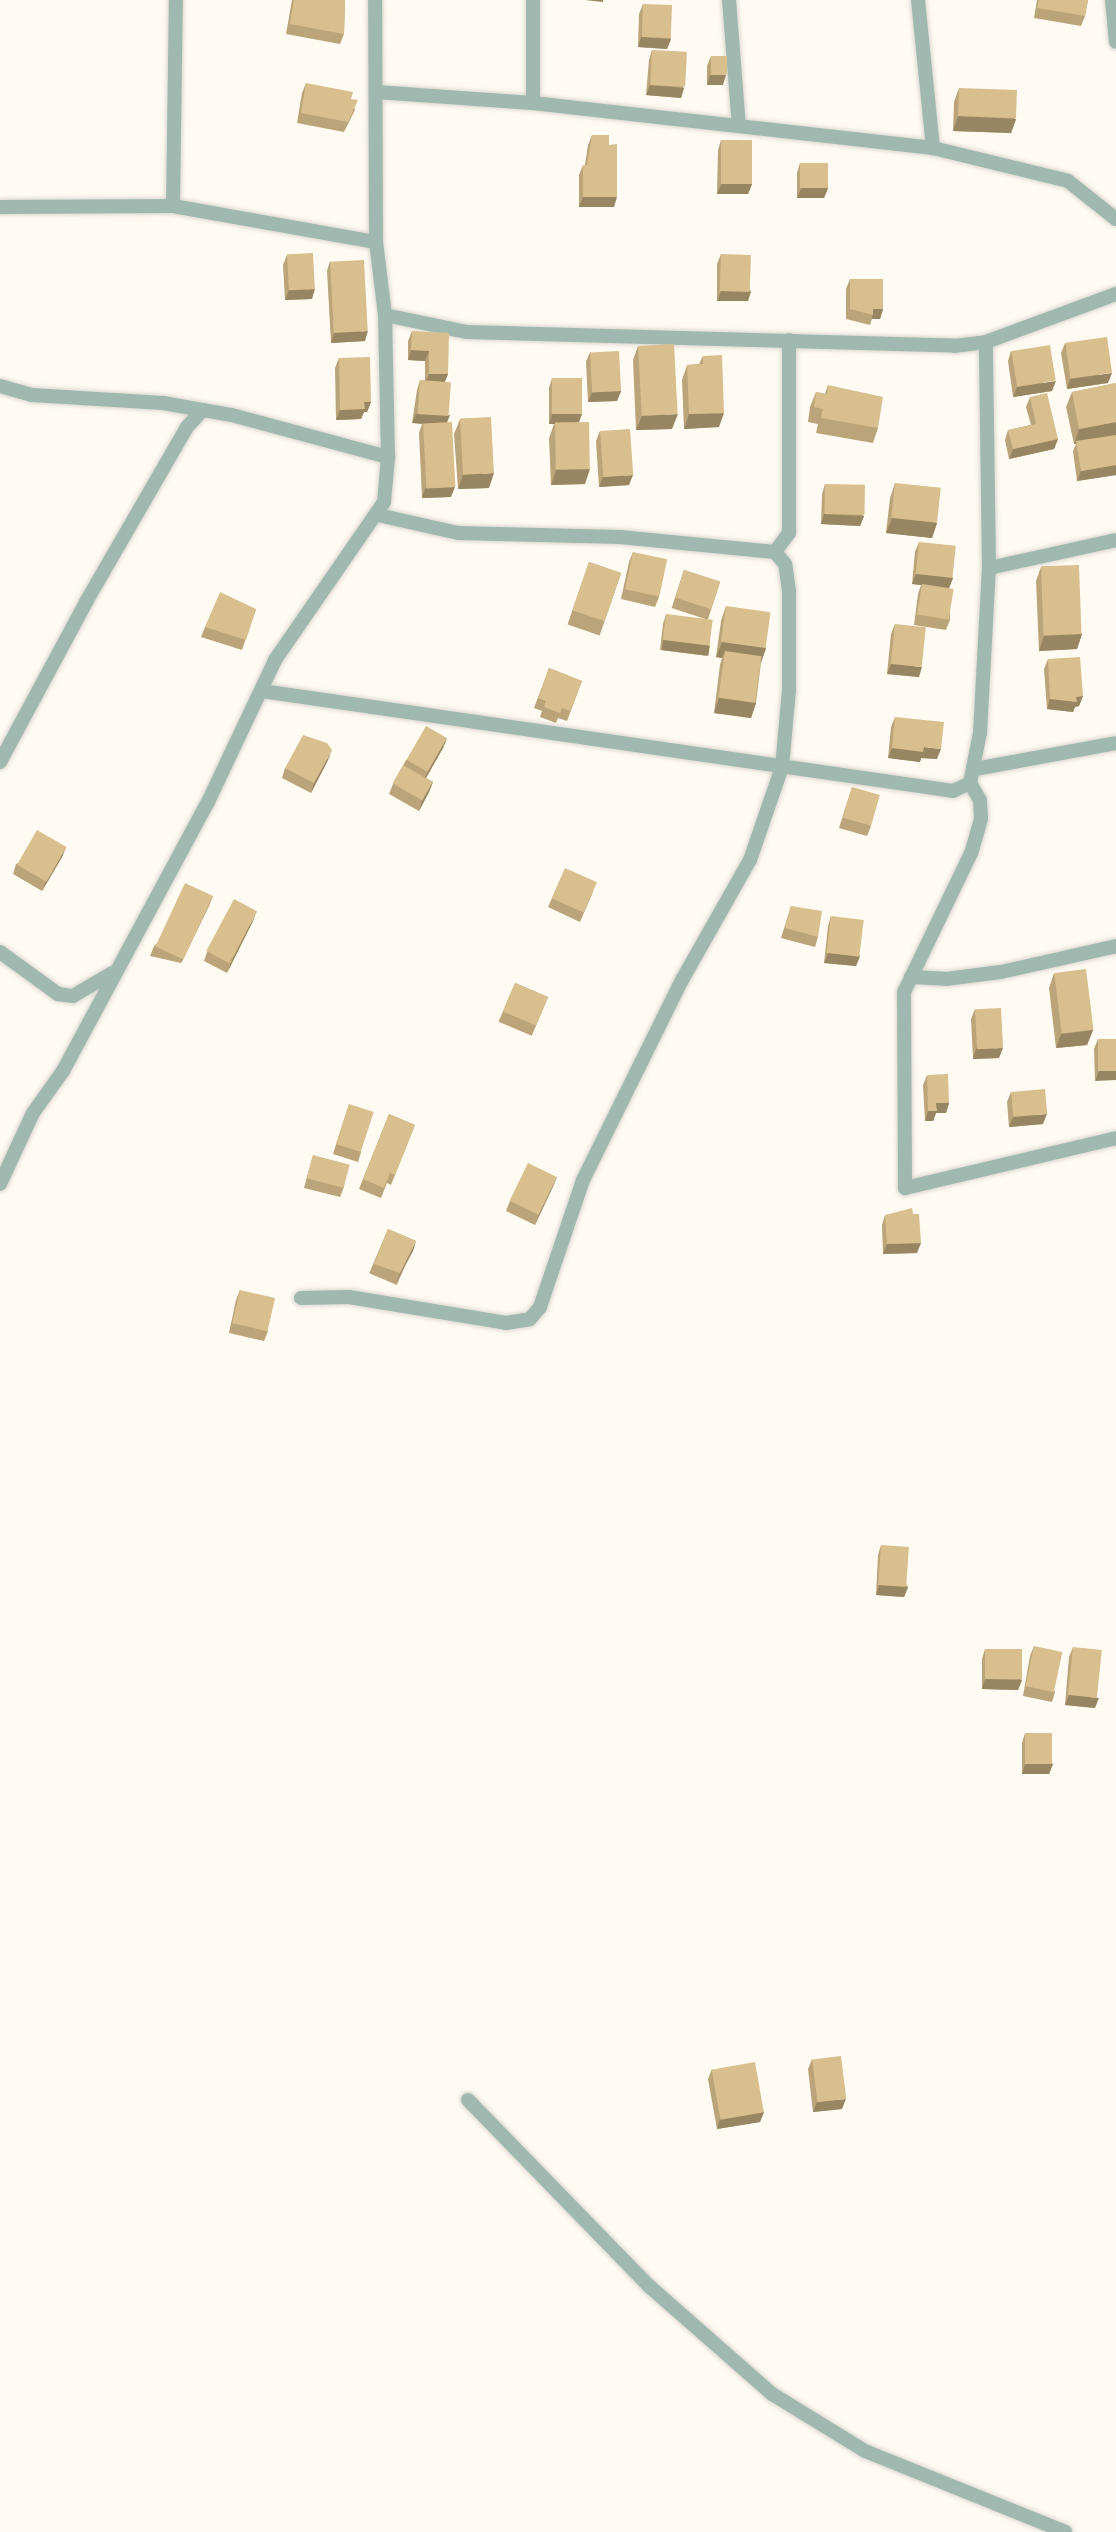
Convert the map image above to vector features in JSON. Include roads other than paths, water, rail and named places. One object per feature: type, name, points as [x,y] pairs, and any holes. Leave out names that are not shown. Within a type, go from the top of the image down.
[{"type":"street","points":[[173,206],[176,0]]},
{"type":"street","points":[[0,1184],[33,1113],[63,1071],[262,691],[275,660],[378,515],[384,502],[388,457],[385,315],[376,242],[375,0]]},
{"type":"street","points":[[533,0],[533,103]]},
{"type":"street","points":[[729,0],[739,126]]},
{"type":"street","points":[[918,0],[933,148]]},
{"type":"street","points":[[1112,0],[1116,42]]},
{"type":"street","points":[[376,92],[533,103],[933,148],[1068,181],[1116,219]]},
{"type":"street","points":[[0,207],[173,206],[376,242]]},
{"type":"street","points":[[385,315],[467,332],[954,346],[986,342],[1116,294]]},
{"type":"street","points":[[775,552],[789,533],[789,340]]},
{"type":"street","points":[[986,342],[989,568],[973,776],[980,800],[981,819],[971,853],[904,992],[905,1188],[1116,1138]]},
{"type":"street","points":[[0,386],[32,395],[203,410],[388,457]]},
{"type":"street","points":[[0,762],[86,602],[187,427],[203,410]]},
{"type":"street","points":[[301,1298],[349,1297],[506,1323],[530,1319],[540,1307],[594,1158],[682,980],[750,860],[782,767],[789,690],[789,591],[785,564],[775,552],[620,537],[458,533],[378,515]]},
{"type":"street","points":[[989,568],[1116,540]]},
{"type":"street","points":[[262,691],[490,720],[953,791],[973,776],[1116,743]]},
{"type":"street","points":[[911,977],[1001,972],[1116,946]]},
{"type":"street","points":[[0,952],[58,994],[73,996],[116,971]]},
{"type":"street","points":[[468,2100],[649,2286],[772,2394],[865,2451],[1065,2532]]}]
